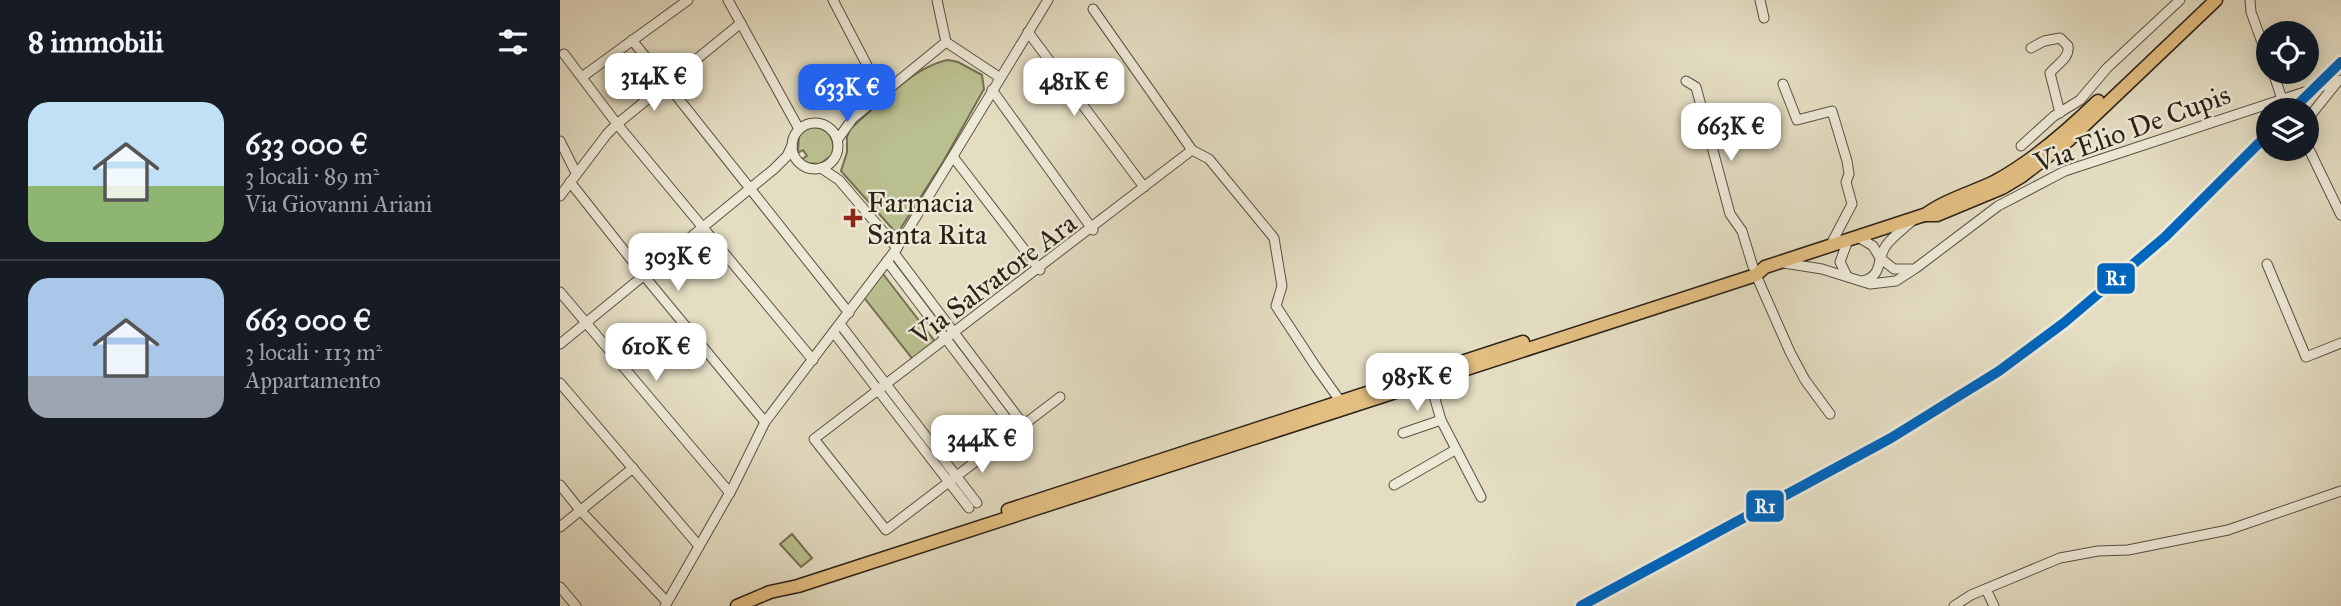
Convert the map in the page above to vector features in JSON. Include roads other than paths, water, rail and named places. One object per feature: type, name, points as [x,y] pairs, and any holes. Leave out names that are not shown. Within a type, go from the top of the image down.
[{"type":"main road","points":[[1919,217],[1936,206],[1994,181],[2039,152],[2093,106],[2204,0]]},
{"type":"main road","points":[[770,592],[844,572],[1430,382],[1830,246],[1919,217],[1937,215],[2002,188],[2041,164],[2216,0]]},
{"type":"main road","points":[[737,606],[795,580],[1340,402],[1758,270]]},
{"type":"street","points":[[582,77],[688,0]]},
{"type":"street","points":[[728,0],[799,129]]},
{"type":"street","points":[[833,0],[882,94]]},
{"type":"street","points":[[937,0],[946,42],[999,77]]},
{"type":"street","points":[[560,485],[666,605],[730,493],[765,422],[893,254],[1048,0]]},
{"type":"street","points":[[1760,0],[1764,18]]},
{"type":"street","points":[[2021,146],[2080,100],[2107,68],[2180,0]]},
{"type":"street","points":[[2250,0],[2256,26]]},
{"type":"street","points":[[1093,9],[1195,151],[1209,159],[1274,238],[1282,286],[1276,306],[1340,402]]},
{"type":"street","points":[[560,196],[617,124],[741,23]]},
{"type":"street","points":[[1028,32],[1144,187]]},
{"type":"street","points":[[2031,48],[2044,41],[2060,38],[2068,46],[2066,57],[2050,73],[2060,113]]},
{"type":"street","points":[[632,40],[849,313]]},
{"type":"street","points":[[775,168],[801,164],[814,169],[834,160],[838,139],[853,118],[946,42]]},
{"type":"street","points":[[564,54],[617,124],[813,360]]},
{"type":"street","points":[[1686,81],[1696,87],[1730,214],[1742,230],[1790,352],[1805,380],[1830,414]]},
{"type":"street","points":[[2319,105],[2339,81]]},
{"type":"street","name":"Via Elio De Cupis","points":[[2285,98],[2339,81]]},
{"type":"street","points":[[1783,84],[1797,120],[1832,111],[1847,161],[1849,174],[1846,182],[1852,204],[1830,246]]},
{"type":"street","points":[[992,90],[1092,229]]},
{"type":"street","name":"Via Elio De Cupis","points":[[1779,263],[1805,265],[1860,282],[1882,284],[1896,281],[1998,206],[2065,171],[2256,108]]},
{"type":"street","points":[[830,127],[853,118]]},
{"type":"street","points":[[560,344],[775,168],[787,156],[799,129],[804,125],[817,122],[830,127],[838,139]]},
{"type":"street","points":[[560,141],[576,173]]},
{"type":"street","points":[[792,145],[794,156],[801,164]]},
{"type":"street","name":"Via Salvatore Ara","points":[[952,479],[886,530],[815,440],[1040,270],[1144,187],[1195,151]]},
{"type":"street","name":"Via Salvatore Ara","points":[[1092,229],[1195,151]]},
{"type":"street","points":[[954,158],[1040,270]]},
{"type":"street","points":[[834,160],[839,180]]},
{"type":"street","points":[[2315,161],[2341,215]]},
{"type":"street","points":[[821,168],[839,180],[1019,427]]},
{"type":"street","points":[[570,182],[765,422]]},
{"type":"street","points":[[1880,258],[1887,243],[1919,217]]},
{"type":"street","points":[[1847,276],[1840,262],[1853,239],[1876,248],[1880,266],[1869,280],[1860,282]]},
{"type":"street","points":[[1880,258],[1894,269],[1916,268]]},
{"type":"street","points":[[2267,264],[2306,357],[2341,343]]},
{"type":"street","points":[[560,292],[730,493]]},
{"type":"street","points":[[841,324],[883,389]]},
{"type":"street","points":[[834,333],[883,389],[973,506]]},
{"type":"street","points":[[1430,382],[1441,420],[1481,497]]},
{"type":"street","points":[[560,383],[699,546]]},
{"type":"street","points":[[952,479],[1060,397]]},
{"type":"street","points":[[1403,433],[1441,420]]},
{"type":"street","points":[[1394,485],[1455,450]]},
{"type":"street","points":[[560,527],[633,468]]},
{"type":"street","points":[[1954,606],[1986,589],[2060,558],[2098,551],[2128,550],[2228,530],[2341,491]]},
{"type":"street","points":[[560,587],[576,606]]},
{"type":"street","points":[[1986,589],[1994,606]]},
{"type":"place","name":"Farmacia Santa Rita","points":[[853,218]]}]
